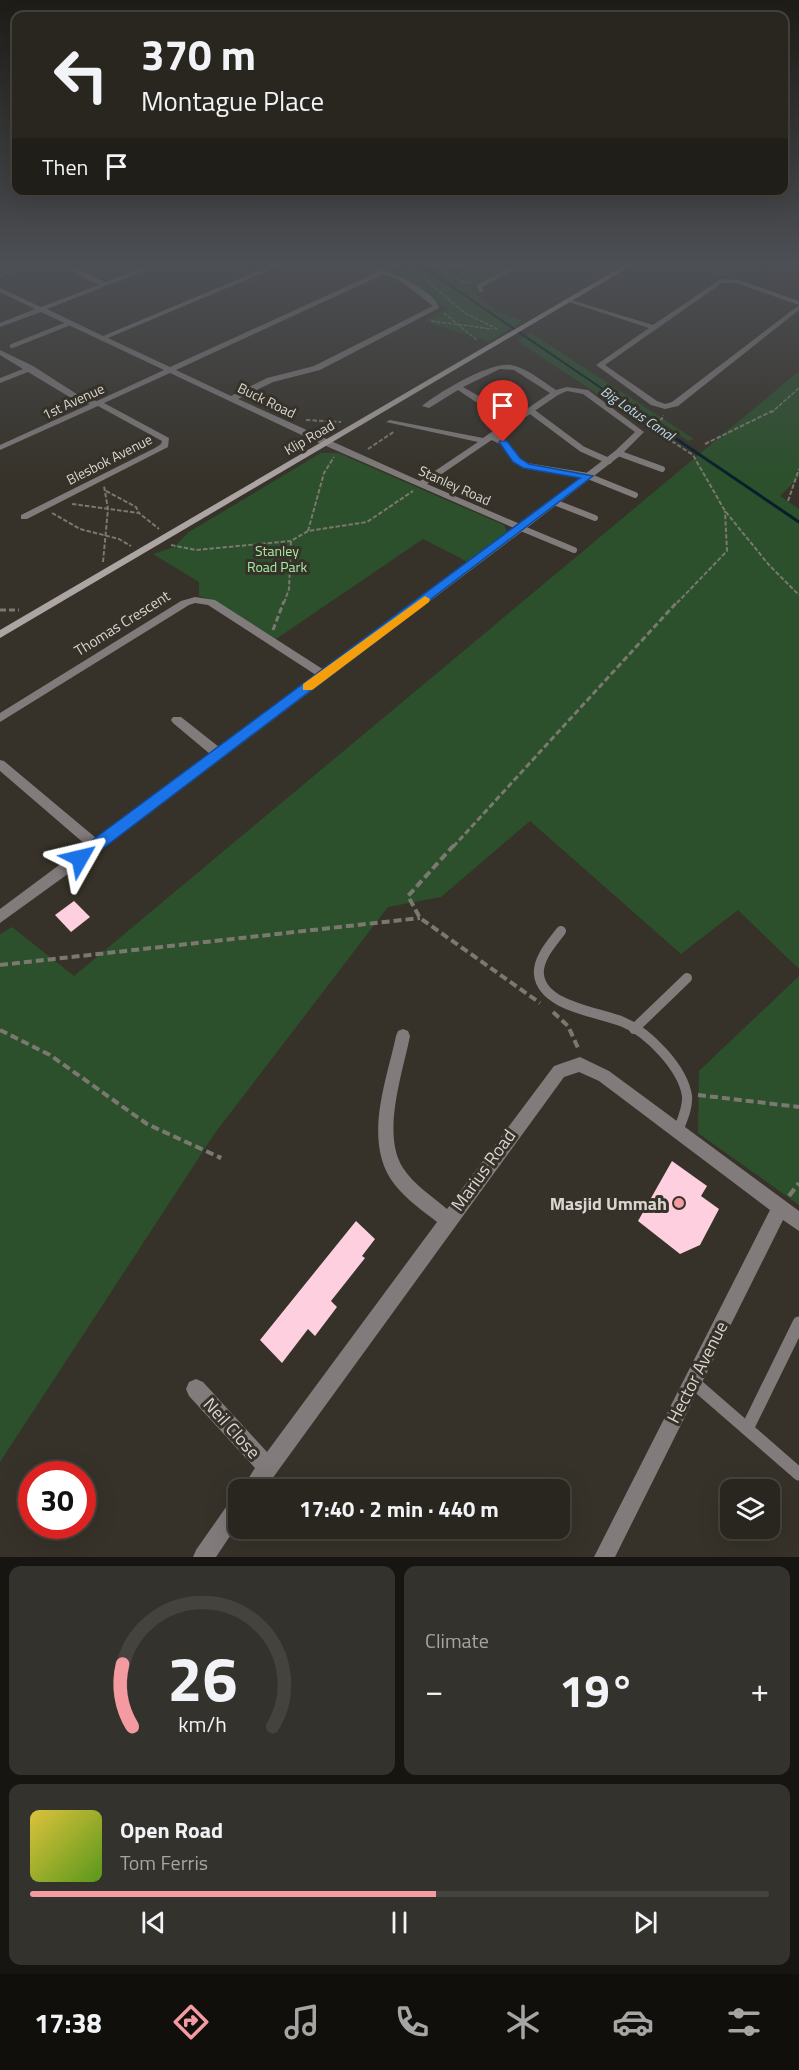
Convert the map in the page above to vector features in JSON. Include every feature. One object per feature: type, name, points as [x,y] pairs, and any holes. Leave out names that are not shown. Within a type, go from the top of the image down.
[{"type":"street","name":"Buck Road","points":[[98,336],[326,443]]},
{"type":"street","points":[[103,338],[109,336]]},
{"type":"street","name":"1st Avenue","points":[[0,448],[244,336]]},
{"type":"street","points":[[232,398],[270,380],[317,368],[382,336]]},
{"type":"street","name":"Klip Road","points":[[0,635],[509,336]]},
{"type":"street","points":[[641,336],[600,365],[654,403],[665,407],[675,404],[761,336]]},
{"type":"street","points":[[0,352],[81,400],[98,403]]},
{"type":"street","points":[[426,406],[492,367],[505,364],[517,368],[555,393]]},
{"type":"street","points":[[0,381],[30,368]]},
{"type":"street","points":[[458,387],[479,400],[522,416]]},
{"type":"street","points":[[0,918],[521,528],[618,453],[640,432],[585,392],[567,389],[555,393],[419,486]]},
{"type":"street","name":"Blesbok Avenue","points":[[24,517],[162,448],[166,440],[98,403]]},
{"type":"street","points":[[390,423],[489,439]]},
{"type":"street","name":"Stanley Road","points":[[326,443],[419,486],[521,528]]},
{"type":"street","name":"Thomas Crescent","points":[[0,718],[184,603],[195,600],[211,602],[324,675]]},
{"type":"street","points":[[177,720],[219,754]]},
{"type":"street","points":[[0,764],[96,846]]},
{"type":"street","points":[[403,1036],[384,1137],[387,1154],[406,1184],[447,1219]]},
{"type":"street","points":[[580,1064],[604,1076],[799,1222]]},
{"type":"street","name":"Marius Road","points":[[259,1479],[546,1084],[559,1071],[580,1064]]},
{"type":"street","name":"Hector Avenue","points":[[604,1557],[780,1208]]},
{"type":"street","name":"Neil Close","points":[[196,1389],[267,1467]]},
{"type":"street","points":[[203,1557],[228,1521]]},
{"type":"lane","points":[[12,346],[38,336]]},
{"type":"lane","points":[[530,410],[582,449],[609,460]]},
{"type":"lane","points":[[489,439],[503,442],[516,460],[527,466],[588,476],[635,495]]},
{"type":"lane","points":[[618,453],[662,469]]},
{"type":"lane","points":[[554,502],[595,518]]},
{"type":"lane","name":"Stanley Road","points":[[521,528],[574,550]]},
{"type":"lane","points":[[561,931],[540,965],[538,976],[543,985],[569,1005],[624,1023],[634,1029],[672,1065],[682,1078],[687,1094],[686,1107],[678,1131]]},
{"type":"lane","points":[[634,1029],[687,978]]},
{"type":"lane","points":[[747,1429],[799,1323]]},
{"type":"lane","points":[[692,1382],[799,1474]]},
{"type":"path","points":[[472,336],[487,349]]},
{"type":"path","points":[[705,444],[726,435],[748,421],[768,415],[799,388]]},
{"type":"path","points":[[657,420],[646,424],[693,455],[725,511],[769,565],[799,595]]},
{"type":"path","points":[[280,421],[361,422]]},
{"type":"path","points":[[356,456],[404,425]]},
{"type":"path","points":[[308,531],[324,473],[337,453]]},
{"type":"path","points":[[788,501],[799,469]]},
{"type":"path","points":[[101,478],[106,491],[108,509],[102,575]]},
{"type":"path","points":[[173,546],[196,550],[291,542],[308,531],[367,522],[419,486]]},
{"type":"path","points":[[106,491],[136,507],[168,536]]},
{"type":"path","points":[[56,501],[140,513]]},
{"type":"path","points":[[43,508],[80,530],[119,539],[140,552]]},
{"type":"path","points":[[580,1064],[578,1046],[568,1026],[420,918],[408,896],[637,645],[727,551],[725,511]]},
{"type":"path","points":[[272,634],[289,589],[291,542]]},
{"type":"path","points":[[0,965],[165,948],[394,919],[420,918]]},
{"type":"path","points":[[0,1030],[50,1055],[147,1124],[221,1158]]},
{"type":"path","points":[[687,1094],[799,1107]]},
{"type":"green space","points":[[469,336],[499,336],[489,342]]},
{"type":"green space","points":[[526,336],[535,336],[694,439],[688,441],[652,416],[637,420],[517,341]]},
{"type":"green space","points":[[799,371],[799,477],[780,496],[799,509],[799,969],[738,910],[681,954],[530,821],[441,897],[388,907],[215,1133],[0,1462],[0,934],[12,927],[74,976]]},
{"type":"green space","name":"Stanley Road Park","points":[[321,453],[338,453],[504,525],[507,532],[468,562],[423,539],[276,639],[215,601],[199,596],[199,582],[153,554],[174,547],[189,532]]},
{"type":"green space","points":[[799,976],[799,1205],[698,1133],[699,1071]]},
{"type":"building","points":[[74,901],[90,917],[71,932],[55,915]]},
{"type":"building","name":"Masjid Ummah","points":[[672,1161],[707,1186],[701,1196],[719,1209],[700,1245],[680,1254],[638,1221]]},
{"type":"building","points":[[356,1221],[375,1239],[362,1256],[365,1258],[331,1301],[337,1307],[315,1336],[308,1329],[282,1363],[260,1340]]},
{"type":"waterway","name":"Big Lotus Canal","points":[[524,336],[638,413]]},
{"type":"waterway","name":"Big Lotus Canal","points":[[635,411],[799,522]]},
{"type":"slow traffic","points":[[308,687],[425,599]]},
{"type":"place","name":"Masjid Ummah","points":[[679,1203]]},
{"type":"route","points":[[80,858],[588,476],[527,466],[516,460],[503,442]]}]
